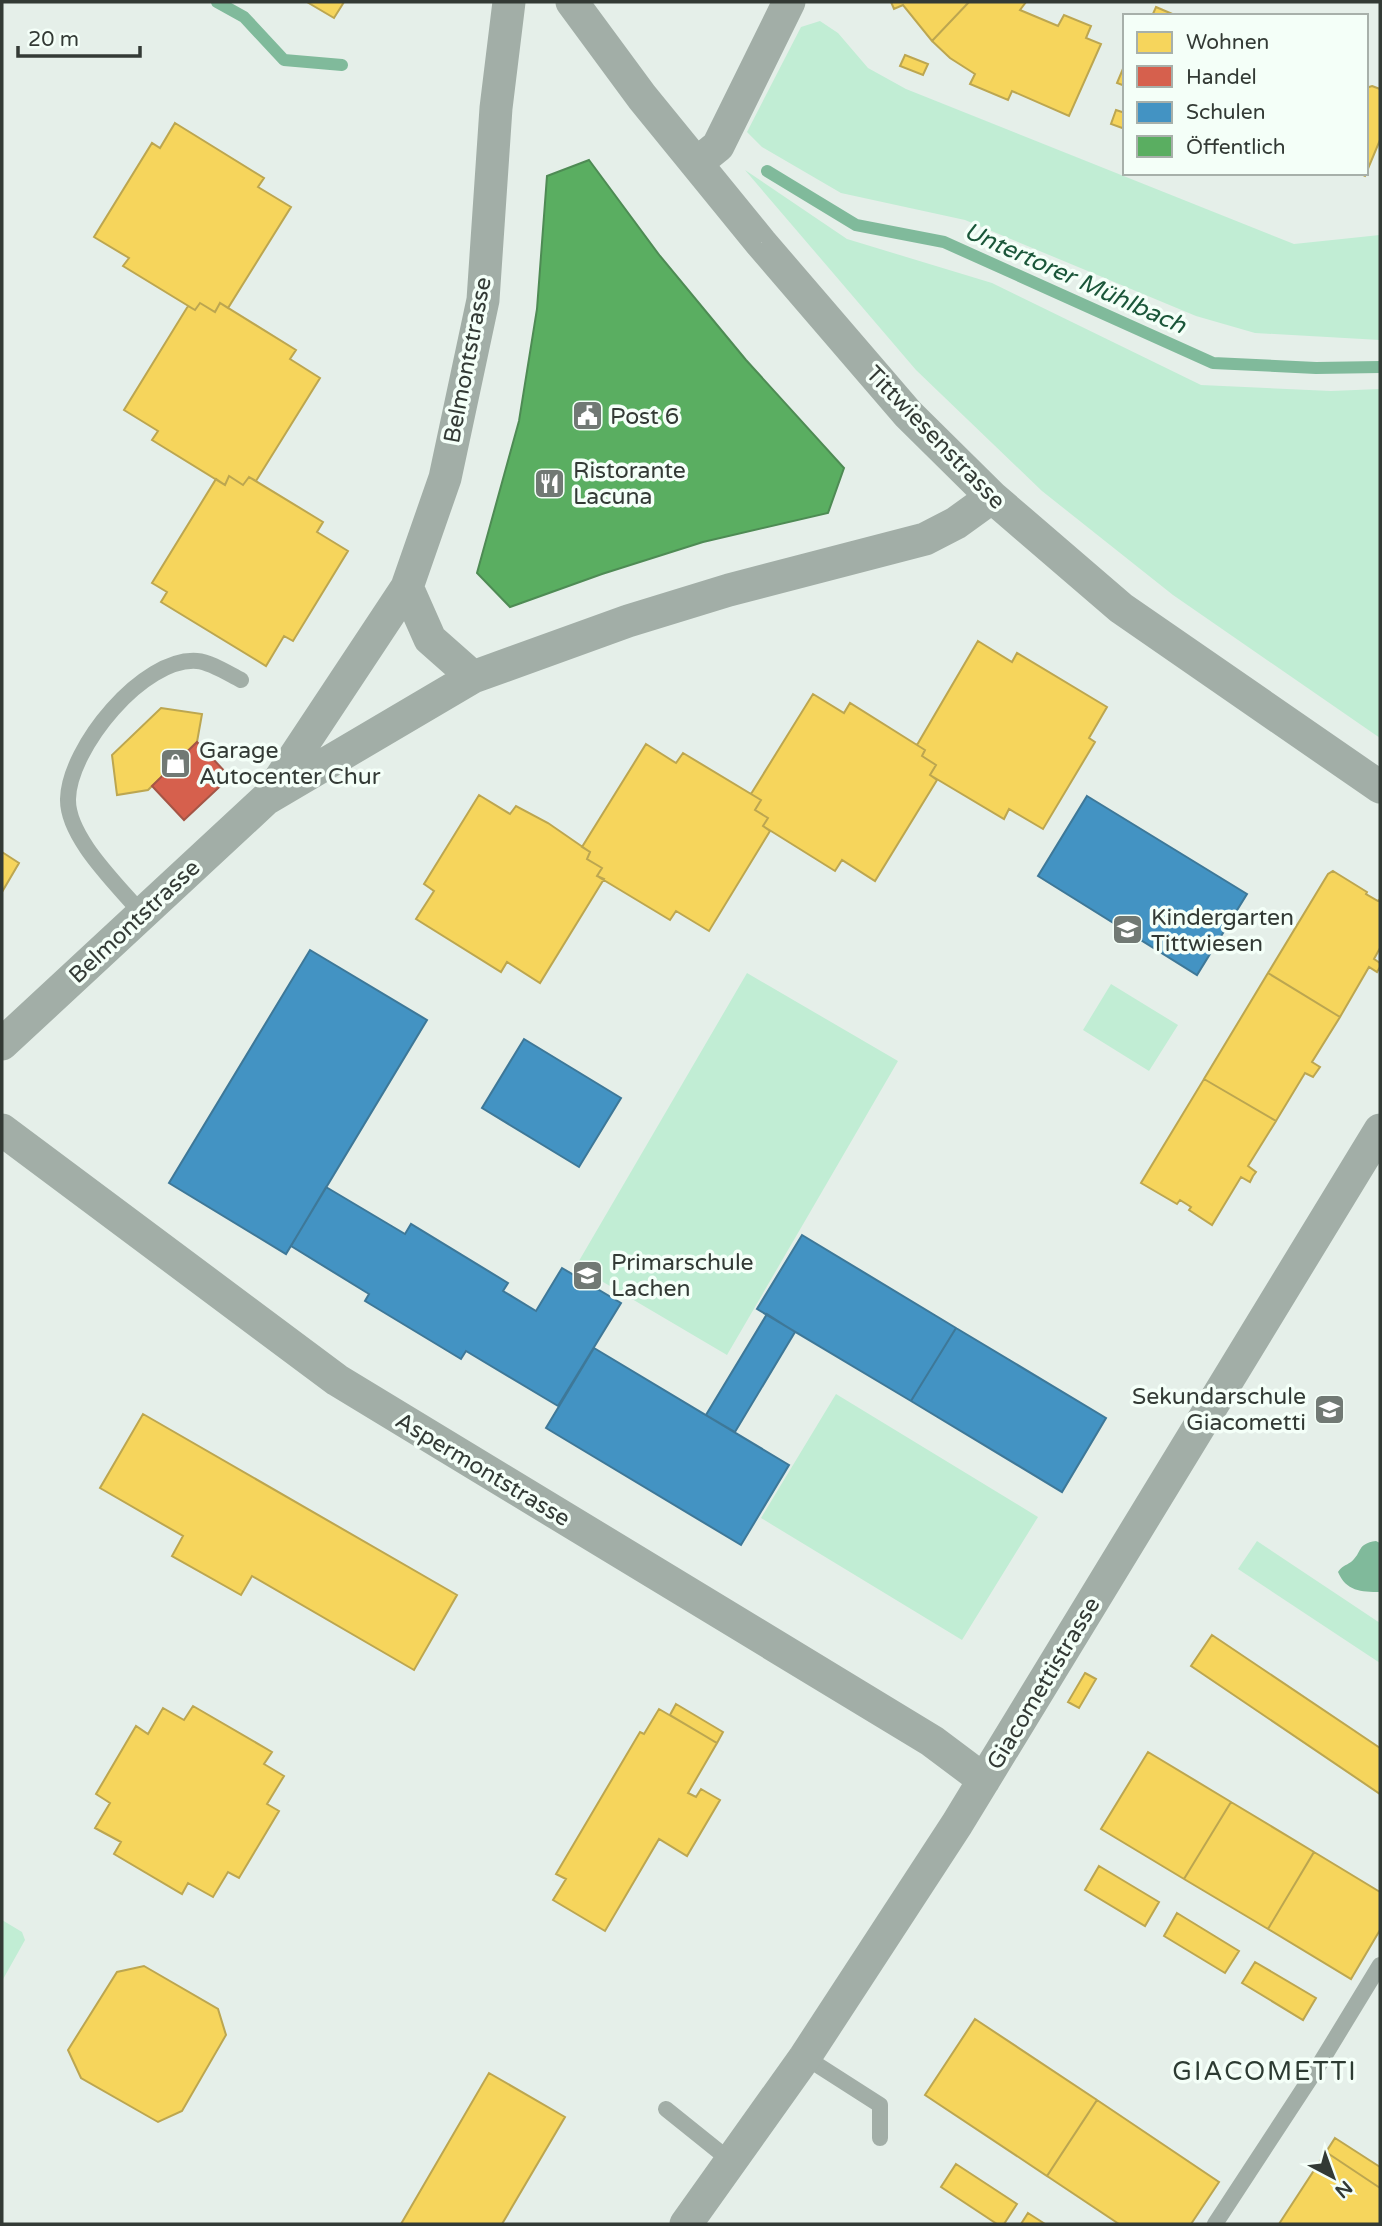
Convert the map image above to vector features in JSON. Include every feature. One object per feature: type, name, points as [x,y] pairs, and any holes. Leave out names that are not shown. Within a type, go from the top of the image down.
[{"type":"street","name":"Belmontstrasse","points":[[266,799],[407,587],[445,478],[483,300],[496,108],[509,2]]},
{"type":"street","name":"Tittwiesenstrasse","points":[[572,2],[642,97],[761,243],[908,414],[992,497],[1121,608],[1380,788]]},
{"type":"street","points":[[697,163],[718,146],[789,2]]},
{"type":"street","name":"Belmontstrasse","points":[[2,1044],[266,799],[474,677],[628,621],[729,590],[925,539],[956,523],[992,497]]},
{"type":"street","points":[[407,587],[430,639],[474,677]]},
{"type":"street","name":"Aspermontstrasse","points":[[2,1130],[337,1380],[932,1741],[985,1780]]},
{"type":"street","name":"Giacomettistrasse","points":[[686,2224],[804,2057],[985,1780],[1380,1130]]},
{"type":"lane","points":[[142,914],[88,849],[72,820],[68,800],[74,769],[95,731],[132,690],[169,664],[199,661],[241,680]]},
{"type":"lane","points":[[1215,2224],[1319,2065],[1380,1965]]},
{"type":"lane","points":[[804,2057],[880,2105],[880,2138]]},
{"type":"lane","points":[[666,2109],[732,2162]]},
{"type":"shaded area","points":[[820,21],[838,33],[868,68],[906,89],[1294,244],[1380,235],[1380,340],[1255,333],[1196,316],[965,220],[841,193],[762,147],[747,132],[801,27]]},
{"type":"shaded area","points":[[745,170],[847,239],[992,283],[1201,385],[1331,391],[1380,389],[1380,738],[1173,595],[1042,491],[916,370]]},
{"type":"shaded area","points":[[747,973],[898,1061],[727,1355],[576,1266]]},
{"type":"shaded area","points":[[1111,984],[1178,1025],[1149,1071],[1083,1030]]},
{"type":"shaded area","points":[[836,1394],[1038,1517],[962,1640],[761,1518]]},
{"type":"shaded area","points":[[1257,1541],[1380,1623],[1380,1663],[1238,1569]]},
{"type":"shaded area","points":[[1376,1541],[1380,1543],[1380,1592],[1360,1591],[1350,1587],[1338,1572],[1355,1558],[1362,1546]]},
{"type":"shaded area","points":[[2,1920],[22,1932],[25,1940],[2,1981]]},
{"type":"building: Wohnen","points":[[307,2],[344,2],[334,18]]},
{"type":"building: Wohnen","points":[[891,2],[969,2],[932,41],[903,5],[894,9]]},
{"type":"building: Wohnen","points":[[969,2],[1026,2],[1020,10],[1058,26],[1064,15],[1091,26],[1086,38],[1101,44],[1069,116],[1012,91],[1008,100],[970,84],[975,74],[950,58],[932,41]]},
{"type":"building: Wohnen","points":[[1156,7],[1172,14],[1153,14]]},
{"type":"building: Wohnen","points":[[905,55],[928,64],[923,75],[900,66]]},
{"type":"building: Wohnen","points":[[1123,69],[1123,85],[1117,83]]},
{"type":"building: Wohnen","points":[[1368,87],[1380,89],[1380,140],[1368,169]]},
{"type":"building: Wohnen","points":[[1116,110],[1123,112],[1123,128],[1111,124]]},
{"type":"building: Wohnen","points":[[175,123],[264,178],[258,187],[291,207],[228,308],[220,303],[215,312],[200,303],[195,310],[123,266],[129,258],[94,237],[152,143],[160,148]]},
{"type":"building: Wohnen","points":[[200,303],[215,312],[220,303],[296,350],[290,359],[320,378],[256,481],[249,477],[243,485],[229,476],[225,485],[152,440],[158,431],[124,410],[188,306],[195,310]]},
{"type":"building: Wohnen","points":[[229,476],[243,485],[249,477],[323,522],[317,532],[348,551],[293,641],[284,636],[266,666],[161,602],[167,592],[152,583],[216,479],[225,485]]},
{"type":"building: Wohnen","points":[[978,641],[1012,662],[1017,653],[1107,707],[1089,738],[1095,742],[1043,829],[1009,809],[1004,819],[930,775],[936,765],[922,756],[925,750],[917,745]]},
{"type":"building: Wohnen","points":[[813,694],[844,713],[850,703],[925,750],[922,756],[936,765],[930,775],[937,780],[875,881],[842,860],[835,871],[763,826],[768,818],[755,810],[761,800],[751,794]]},
{"type":"building: Wohnen","points":[[161,708],[202,714],[197,742],[148,790],[117,795],[112,755]]},
{"type":"building: Wohnen","points":[[646,744],[676,763],[683,753],[761,800],[755,810],[768,818],[763,826],[770,831],[709,931],[676,911],[670,920],[597,876],[602,868],[587,859],[590,852],[582,847]]},
{"type":"building: Wohnen","points":[[479,795],[510,814],[516,806],[548,823],[590,852],[587,859],[602,868],[597,876],[604,879],[540,983],[507,962],[501,972],[416,919],[434,891],[424,884]]},
{"type":"building: Wohnen","points":[[2,852],[19,863],[2,892]]},
{"type":"building: Wohnen","points":[[1333,871],[1367,892],[1366,894],[1378,901],[1380,899],[1380,948],[1374,959],[1380,963],[1380,967],[1377,972],[1369,967],[1340,1017],[1268,973],[1328,874]]},
{"type":"building: Wohnen","points":[[1268,973],[1340,1017],[1312,1062],[1320,1067],[1313,1077],[1305,1073],[1276,1121],[1204,1079]]},
{"type":"building: Wohnen","points":[[1204,1079],[1276,1121],[1248,1166],[1256,1172],[1250,1182],[1241,1177],[1212,1225],[1189,1210],[1191,1207],[1180,1200],[1177,1204],[1141,1183]]},
{"type":"building: Wohnen","points":[[143,1414],[457,1595],[414,1670],[252,1576],[241,1595],[172,1556],[183,1536],[100,1488]]},
{"type":"building: Wohnen","points":[[1212,1635],[1380,1748],[1380,1794],[1191,1666]]},
{"type":"building: Wohnen","points":[[1085,1673],[1096,1679],[1079,1708],[1068,1702]]},
{"type":"building: Wohnen","points":[[676,1704],[723,1732],[717,1743],[670,1715]]},
{"type":"building: Wohnen","points":[[193,1706],[272,1752],[264,1764],[284,1776],[267,1804],[279,1811],[239,1878],[228,1872],[213,1897],[188,1883],[182,1894],[114,1854],[121,1842],[95,1828],[110,1803],[96,1794],[136,1726],[148,1734],[163,1708],[184,1720]]},
{"type":"building: Wohnen","points":[[659,1709],[717,1743],[688,1793],[696,1797],[701,1789],[720,1800],[687,1856],[659,1839],[605,1931],[553,1900],[566,1879],[556,1874],[640,1732],[644,1734]]},
{"type":"building: Wohnen","points":[[1148,1752],[1231,1802],[1184,1879],[1101,1829]]},
{"type":"building: Wohnen","points":[[1231,1802],[1314,1852],[1268,1929],[1184,1879]]},
{"type":"building: Wohnen","points":[[1314,1852],[1380,1892],[1380,1930],[1351,1979],[1268,1929]]},
{"type":"building: Wohnen","points":[[1099,1866],[1159,1902],[1145,1926],[1085,1890]]},
{"type":"building: Wohnen","points":[[1177,1913],[1239,1951],[1225,1973],[1164,1936]]},
{"type":"building: Wohnen","points":[[1255,1962],[1316,1998],[1303,2020],[1242,1983]]},
{"type":"building: Wohnen","points":[[144,1966],[218,2009],[226,2035],[182,2111],[158,2122],[81,2078],[68,2050],[117,1972]]},
{"type":"building: Wohnen","points":[[975,2019],[1097,2100],[1047,2176],[925,2095]]},
{"type":"building: Wohnen","points":[[489,2073],[565,2117],[502,2224],[401,2224]]},
{"type":"building: Wohnen","points":[[1097,2100],[1219,2182],[1191,2224],[1119,2224],[1047,2176]]},
{"type":"building: Wohnen","points":[[1335,2138],[1380,2167],[1380,2188],[1326,2152]]},
{"type":"building: Wohnen","points":[[1326,2152],[1380,2188],[1380,2224],[1279,2224]]},
{"type":"building: Wohnen","points":[[956,2164],[1017,2204],[1004,2224],[997,2224],[941,2187]]},
{"type":"building: Wohnen","points":[[1028,2213],[1045,2224],[1021,2224]]},
{"type":"building: Handel","points":[[197,742],[230,777],[184,820],[152,786]]},
{"type":"building: Schulen","points":[[1087,796],[1247,894],[1197,975],[1038,876]]},
{"type":"building: Schulen","points":[[310,950],[427,1020],[286,1254],[169,1183]]},
{"type":"building: Schulen","points":[[524,1039],[621,1098],[579,1167],[482,1108]]},
{"type":"building: Schulen","points":[[326,1187],[405,1234],[411,1224],[508,1283],[503,1291],[536,1311],[562,1268],[621,1303],[558,1406],[466,1351],[461,1359],[365,1301],[369,1294],[291,1246]]},
{"type":"building: Schulen","points":[[802,1235],[956,1328],[911,1401],[757,1309]]},
{"type":"building: Schulen","points":[[767,1314],[795,1332],[735,1432],[706,1415]]},
{"type":"building: Schulen","points":[[956,1328],[1106,1418],[1062,1492],[911,1401]]},
{"type":"building: Schulen","points":[[594,1348],[789,1465],[741,1545],[546,1428]]},
{"type":"building: Öffentlich","points":[[589,160],[660,256],[746,360],[844,468],[828,513],[703,542],[510,607],[477,573],[519,421],[537,309],[547,176]]},
{"type":"waterway","name":"Untertorer Mühlbach","points":[[217,2],[244,17],[284,60],[342,65]]},
{"type":"waterway","name":"Untertorer Mühlbach","points":[[767,171],[856,225],[944,242],[1213,363],[1316,368],[1380,367]]},
{"type":"place","name":"Post 6","points":[[587,416]]},
{"type":"place","name":"Ristorante Lacuna","points":[[550,483]]},
{"type":"place","name":"Garage Autocenter Chur","points":[[176,763]]},
{"type":"place","name":"Kindergarten Tittwiesen","points":[[1128,930]]},
{"type":"place","name":"Primarschule Lachen","points":[[588,1275]]},
{"type":"place","name":"Sekundarschule Giacometti","points":[[1329,1409]]},
{"type":"district","name":"GIACOMETTI","points":[[1265,2071]]}]
